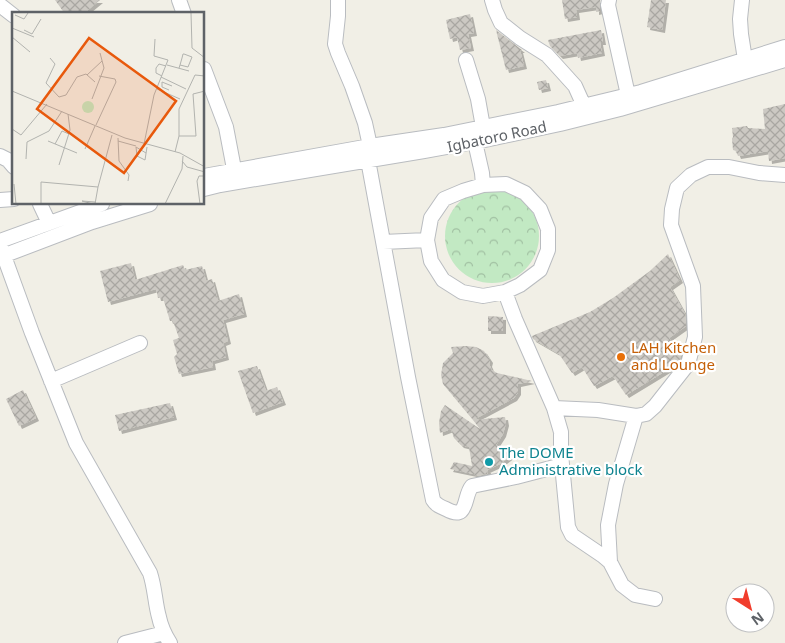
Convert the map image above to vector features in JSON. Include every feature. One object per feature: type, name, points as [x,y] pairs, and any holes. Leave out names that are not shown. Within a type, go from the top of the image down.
[{"type":"street","points":[[179,0],[183,12]]},
{"type":"street","points":[[338,0],[335,44],[365,123],[370,146]]},
{"type":"street","points":[[492,0],[501,23],[546,55],[575,86],[584,106]]},
{"type":"street","points":[[609,0],[608,5],[628,95]]},
{"type":"street","points":[[742,0],[740,19],[746,65]]},
{"type":"street","points":[[0,5],[12,14]]},
{"type":"street","name":"Igbatoro Road","points":[[205,176],[483,127],[620,109],[746,65],[785,47]]},
{"type":"street","points":[[466,60],[478,98],[483,127]]},
{"type":"street","name":"Igbatoro Road","points":[[205,189],[475,142],[559,118],[584,106],[746,65],[785,60]]},
{"type":"street","points":[[205,72],[226,127],[234,170]]},
{"type":"street","points":[[475,142],[483,185]]},
{"type":"street","points":[[0,156],[12,165]]},
{"type":"street","points":[[368,160],[433,500],[436,504],[452,513],[457,513],[463,510],[468,490],[472,486],[562,465]]},
{"type":"street","points":[[554,408],[598,410],[636,416],[646,414],[655,406],[688,364],[695,337],[693,286],[671,225],[672,209],[677,188],[690,175],[708,167],[729,167],[785,175]]},
{"type":"street","points":[[506,184],[525,193],[540,209],[548,229],[548,250],[540,270],[520,285],[505,292],[484,296],[462,292],[444,280],[431,261],[427,240],[431,218],[444,199],[483,185],[506,184]]},
{"type":"street","points":[[40,205],[49,223]]},
{"type":"street","points":[[1,250],[49,223],[99,205]]},
{"type":"street","points":[[1,250],[147,205]]},
{"type":"street","points":[[383,242],[427,240]]},
{"type":"street","points":[[1,250],[76,443],[154,583],[158,617],[167,638],[125,643]]},
{"type":"street","points":[[505,292],[554,408],[561,432],[568,527],[572,535],[610,562],[622,585],[635,595],[655,599]]},
{"type":"street","points":[[52,381],[140,343]]},
{"type":"street","points":[[610,562],[608,524],[616,484],[636,416]]},
{"type":"green space","points":[[492,189],[510,193],[525,203],[535,218],[539,236],[535,254],[525,269],[510,279],[492,283],[474,279],[459,269],[449,254],[445,236],[449,218],[459,203],[474,193]]},
{"type":"building","points":[[55,0],[100,0],[85,12],[64,12]]},
{"type":"building","points":[[562,0],[600,0],[600,11],[596,12],[596,7],[576,10],[577,17],[565,19]]},
{"type":"building","points":[[651,0],[666,0],[662,30],[647,27]]},
{"type":"building","points":[[470,14],[474,33],[468,34],[471,48],[460,50],[457,37],[450,39],[446,20]]},
{"type":"building","points":[[496,30],[522,50],[520,50],[524,66],[506,70]]},
{"type":"building","points":[[601,30],[603,42],[600,42],[602,53],[578,58],[577,53],[560,56],[550,46],[548,40]]},
{"type":"building","points":[[546,80],[548,88],[539,90],[537,82]]},
{"type":"building","points":[[785,104],[785,158],[769,161],[768,151],[738,156],[736,151],[733,150],[732,128],[747,126],[748,128],[765,129],[763,109]]},
{"type":"building","points":[[668,254],[680,280],[670,287],[685,314],[686,326],[669,338],[681,356],[677,364],[626,395],[613,376],[594,386],[582,367],[572,373],[559,354],[533,339],[532,336],[590,312],[613,298],[650,271]]},
{"type":"building","points":[[131,263],[135,280],[183,265],[185,270],[202,266],[206,281],[212,279],[218,301],[239,294],[244,314],[223,320],[228,341],[223,343],[226,357],[212,361],[213,367],[179,374],[174,357],[177,354],[173,340],[179,338],[173,321],[170,321],[163,298],[158,298],[156,289],[108,302],[100,271]]},
{"type":"building","points":[[488,316],[503,317],[503,331],[488,331]]},
{"type":"building","points":[[451,347],[476,347],[484,351],[490,360],[489,364],[492,370],[497,373],[532,381],[518,384],[518,392],[514,398],[473,420],[443,384],[441,375],[443,363],[453,353]]},
{"type":"building","points":[[257,366],[266,391],[277,387],[283,402],[253,413],[238,371]]},
{"type":"building","points":[[23,390],[36,418],[19,426],[6,399]]},
{"type":"building","points":[[170,403],[174,417],[119,431],[115,415]]},
{"type":"building","points":[[445,405],[480,429],[473,420],[505,417],[506,423],[503,434],[496,445],[512,455],[500,464],[487,470],[487,474],[476,476],[450,469],[454,462],[472,466],[469,447],[461,445],[454,438],[451,429],[440,433],[441,411]]},
{"type":"place","name":"LAH Kitchen and Lounge","points":[[621,357]]},
{"type":"place","name":"The DOME Administrative block","points":[[489,462]]}]
